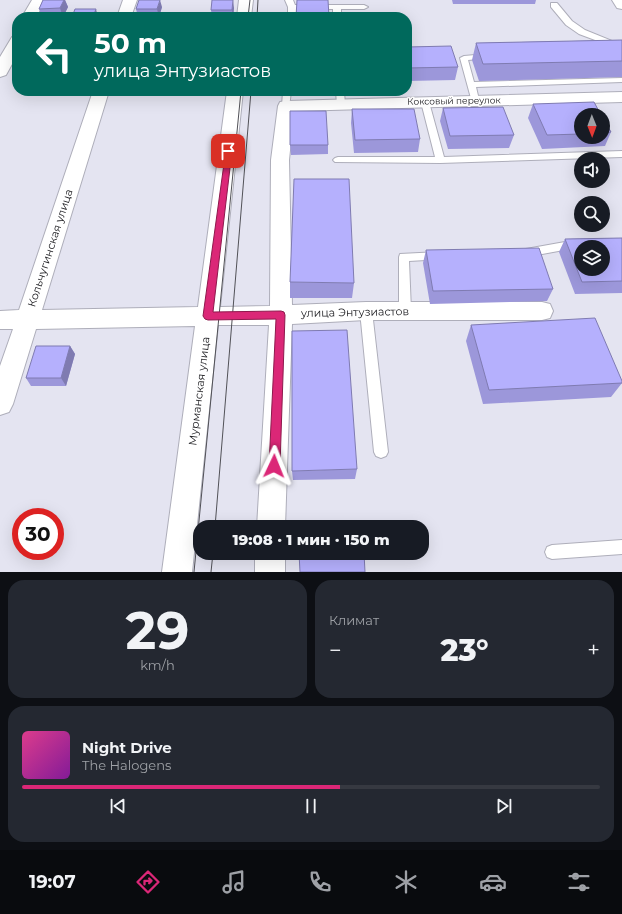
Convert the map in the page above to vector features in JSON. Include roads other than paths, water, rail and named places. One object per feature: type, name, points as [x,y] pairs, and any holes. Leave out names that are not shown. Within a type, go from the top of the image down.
[{"type":"street","points":[[32,12],[39,0]]},
{"type":"street","points":[[126,12],[130,0]]},
{"type":"street","points":[[245,12],[246,0]]},
{"type":"street","points":[[619,0],[622,5]]},
{"type":"street","points":[[0,72],[12,49]]},
{"type":"street","name":"Коксовый переулок","points":[[286,98],[340,98],[425,102],[473,93],[622,97]]},
{"type":"street","name":"Кольчугинская улица","points":[[0,404],[99,96]]},
{"type":"street","name":"Мурманская улица","points":[[177,572],[234,96]]},
{"type":"street","points":[[272,520],[281,315],[280,160],[286,98]]},
{"type":"street","name":"улица Энтузиастов","points":[[0,320],[27,321],[281,315],[366,311],[542,311]]},
{"type":"street","points":[[270,560],[270,572]]},
{"type":"lane","points":[[289,0],[292,7],[292,12]]},
{"type":"lane","points":[[554,5],[569,23],[582,32],[622,48]]},
{"type":"lane","points":[[292,7],[364,7]]},
{"type":"lane","points":[[337,7],[337,12]]},
{"type":"lane","points":[[598,46],[613,45]]},
{"type":"lane","points":[[495,55],[464,58],[473,93],[622,80]]},
{"type":"lane","points":[[425,102],[440,160]]},
{"type":"lane","points":[[338,160],[440,160],[622,154]]},
{"type":"lane","points":[[517,253],[533,253],[574,245]]},
{"type":"lane","points":[[405,311],[404,257],[449,255]]},
{"type":"lane","points":[[366,311],[380,452]]},
{"type":"lane","points":[[552,552],[622,547]]},
{"type":"tram line","points":[[249,12],[250,0]]},
{"type":"tram line","points":[[257,12],[258,0]]},
{"type":"tram line","points":[[194,572],[241,96]]},
{"type":"tram line","points":[[216,520],[251,96]]},
{"type":"tram line","points":[[211,572],[212,560]]}]
